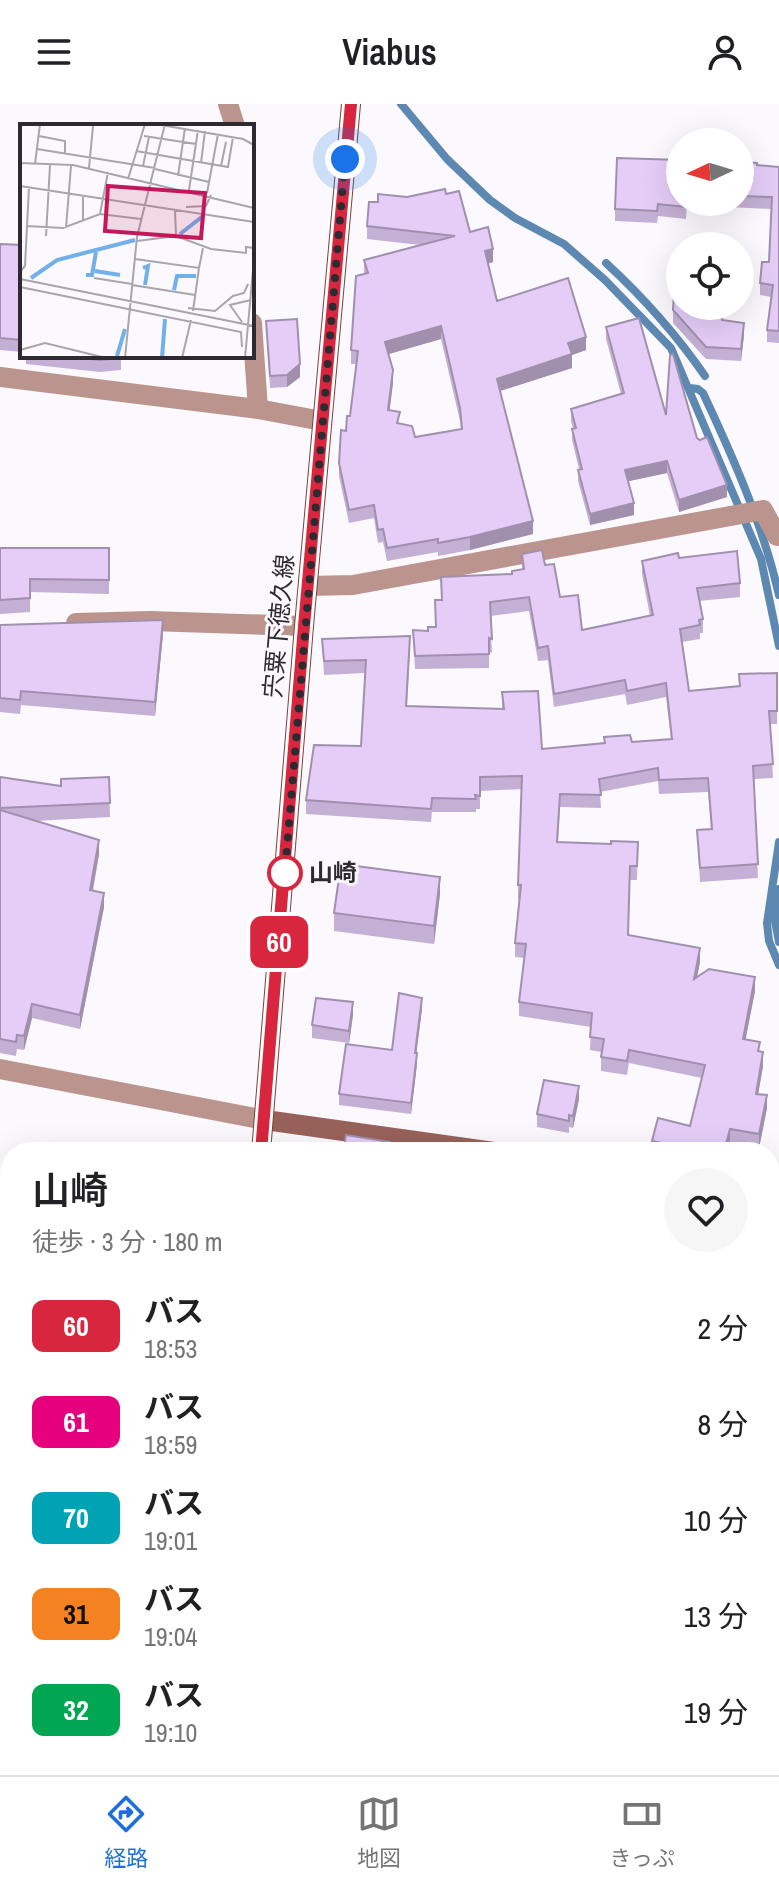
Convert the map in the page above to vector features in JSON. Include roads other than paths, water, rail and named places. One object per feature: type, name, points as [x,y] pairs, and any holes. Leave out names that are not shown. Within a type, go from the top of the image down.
[{"type":"main road","name":"宍粟下徳久線","points":[[262,1142],[351,104]]},
{"type":"street","points":[[228,104],[234,124]]},
{"type":"street","points":[[254,352],[258,409]]},
{"type":"street","points":[[0,377],[258,409],[322,421]]},
{"type":"street","points":[[308,586],[353,585],[763,510],[778,539]]},
{"type":"street","points":[[60,624],[150,621],[304,626]]},
{"type":"street","points":[[0,1069],[265,1120],[422,1142]]},
{"type":"waterway","points":[[401,104],[447,159],[490,200],[515,218],[564,244],[605,280],[671,348],[761,559],[779,646]]},
{"type":"waterway","points":[[606,263],[659,317],[705,376]]},
{"type":"waterway","points":[[690,388],[703,393],[736,467],[765,543],[779,595]]},
{"type":"waterway","points":[[779,842],[767,923],[769,941],[779,965]]},
{"type":"waterway","points":[[779,889],[775,921],[779,942]]},
{"type":"place","name":"山崎","points":[[285,873]]}]
